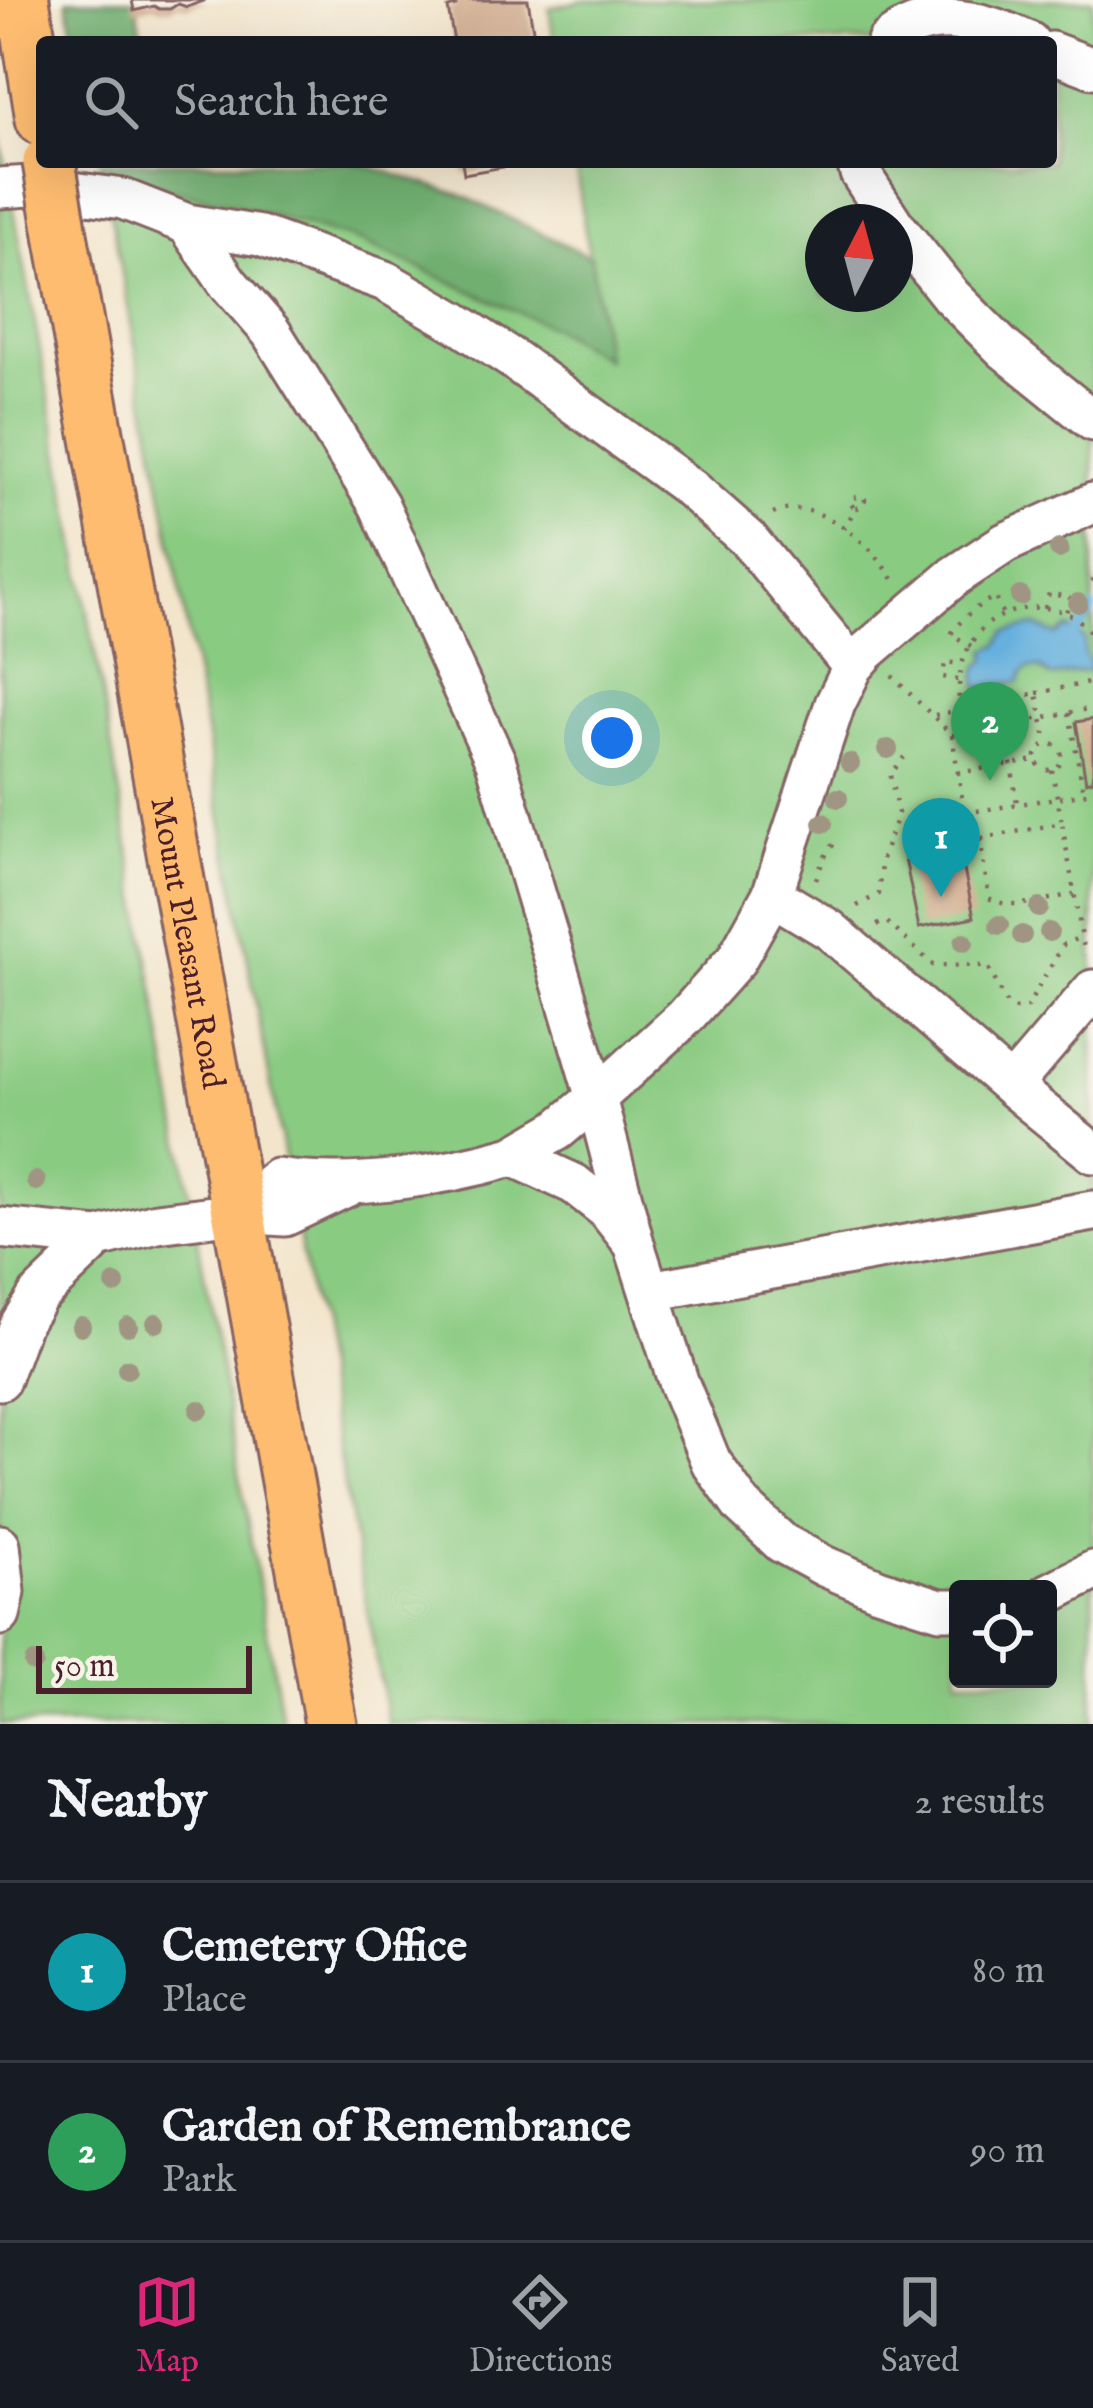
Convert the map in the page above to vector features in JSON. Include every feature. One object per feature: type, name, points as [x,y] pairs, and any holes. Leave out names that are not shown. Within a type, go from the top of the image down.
[{"type":"main road","points":[[23,0],[36,81]]},
{"type":"main road","name":"Mount Pleasant Road","points":[[50,168],[331,1724]]},
{"type":"lane","points":[[896,36],[934,19],[968,20],[1017,36]]},
{"type":"lane","points":[[1057,54],[1093,68]]},
{"type":"lane","points":[[860,168],[879,204]]},
{"type":"lane","points":[[0,188],[30,186],[123,200],[187,224],[260,236],[385,281],[514,360],[690,488],[748,539],[860,659]]},
{"type":"lane","points":[[187,224],[228,283],[272,332],[380,505],[496,762],[596,1097],[634,1244],[679,1384],[711,1462],[742,1506],[782,1543],[878,1589],[949,1609]]},
{"type":"lane","points":[[913,249],[1004,349],[1093,421]]},
{"type":"lane","points":[[0,1228],[98,1238],[157,1223],[237,1214],[277,1179],[348,1186],[478,1166],[513,1156],[558,1130],[684,1018],[736,960],[772,895],[835,704],[860,659],[955,576],[1005,543],[1093,503]]},
{"type":"lane","points":[[772,895],[830,929],[1093,1153]]},
{"type":"lane","points":[[1011,1086],[1093,990]]},
{"type":"lane","points":[[513,1156],[574,1184],[607,1210],[634,1244]]},
{"type":"lane","points":[[651,1291],[1093,1210]]},
{"type":"lane","points":[[3,1349],[38,1295],[98,1238]]},
{"type":"lane","points":[[0,1545],[5,1592],[0,1615]]},
{"type":"lane","points":[[1057,1589],[1093,1571]]},
{"type":"path","points":[[748,539],[769,516],[788,507],[815,513],[857,536],[881,559],[912,613]]},
{"type":"path","points":[[844,529],[855,509]]},
{"type":"path","points":[[1045,608],[1049,593],[1070,598],[1066,614]]},
{"type":"path","points":[[971,646],[951,634],[960,621],[994,597],[1003,616]]},
{"type":"path","points":[[959,710],[961,664],[977,634],[1003,616],[1019,609],[1045,608],[1077,618],[1093,638]]},
{"type":"path","points":[[860,659],[952,735],[969,841],[1062,824]]},
{"type":"path","points":[[958,680],[943,676],[945,662],[961,664]]},
{"type":"path","points":[[933,716],[1093,682]]},
{"type":"path","points":[[1037,693],[1047,743]]},
{"type":"path","points":[[952,735],[1093,708]]},
{"type":"path","points":[[1069,713],[1084,794]]},
{"type":"path","points":[[1006,727],[1017,804]]},
{"type":"path","points":[[1047,743],[1062,754]]},
{"type":"path","points":[[1047,743],[1036,752],[1040,767],[1052,770],[1059,766],[1062,754]]},
{"type":"path","points":[[1062,754],[1076,752]]},
{"type":"path","points":[[830,929],[863,900],[879,894],[880,862],[898,813],[890,776],[904,757]]},
{"type":"path","points":[[957,773],[1036,760]]},
{"type":"path","points":[[1052,770],[1093,990]]},
{"type":"path","points":[[964,813],[1093,792]]},
{"type":"path","points":[[980,839],[989,898],[997,904],[1074,894]]},
{"type":"path","points":[[830,929],[856,931],[886,921],[933,965],[988,966],[1007,1005],[1016,1009],[1028,1006],[1064,944],[1081,937]]},
{"type":"green space","points":[[67,0],[135,0],[143,36],[74,36]]},
{"type":"green space","points":[[585,0],[1093,0],[1093,1724],[388,1724],[100,168],[374,168],[461,195],[589,257],[576,168],[1057,168],[1057,36],[553,36],[549,8]]},
{"type":"green space","points":[[0,135],[72,522],[283,1724],[0,1724]]},
{"type":"green space","points":[[100,168],[374,168],[461,195],[591,257],[606,359],[551,327],[357,240],[234,204],[102,174]]},
{"type":"water","points":[[1035,626],[1057,635],[1068,628],[1085,639],[1084,653],[1092,670],[1052,677],[1040,668],[1028,668],[1020,682],[979,689],[977,672],[987,659],[987,650],[998,645],[1006,632]]},
{"type":"building","points":[[132,0],[204,0],[204,1],[134,11]]},
{"type":"building","points":[[455,0],[528,0],[534,36],[453,36],[448,8],[456,6]]},
{"type":"building","points":[[463,168],[498,168],[464,174]]},
{"type":"building","points":[[1093,719],[1093,780],[1086,782],[1076,722]]},
{"type":"building","points":[[957,837],[974,917],[919,928],[903,849]]},
{"type":"waterway","points":[[1076,633],[1093,609]]},
{"type":"place","name":"Garden of Remembrance","points":[[990,781]]},
{"type":"place","name":"Cemetery Office","points":[[941,897]]}]
